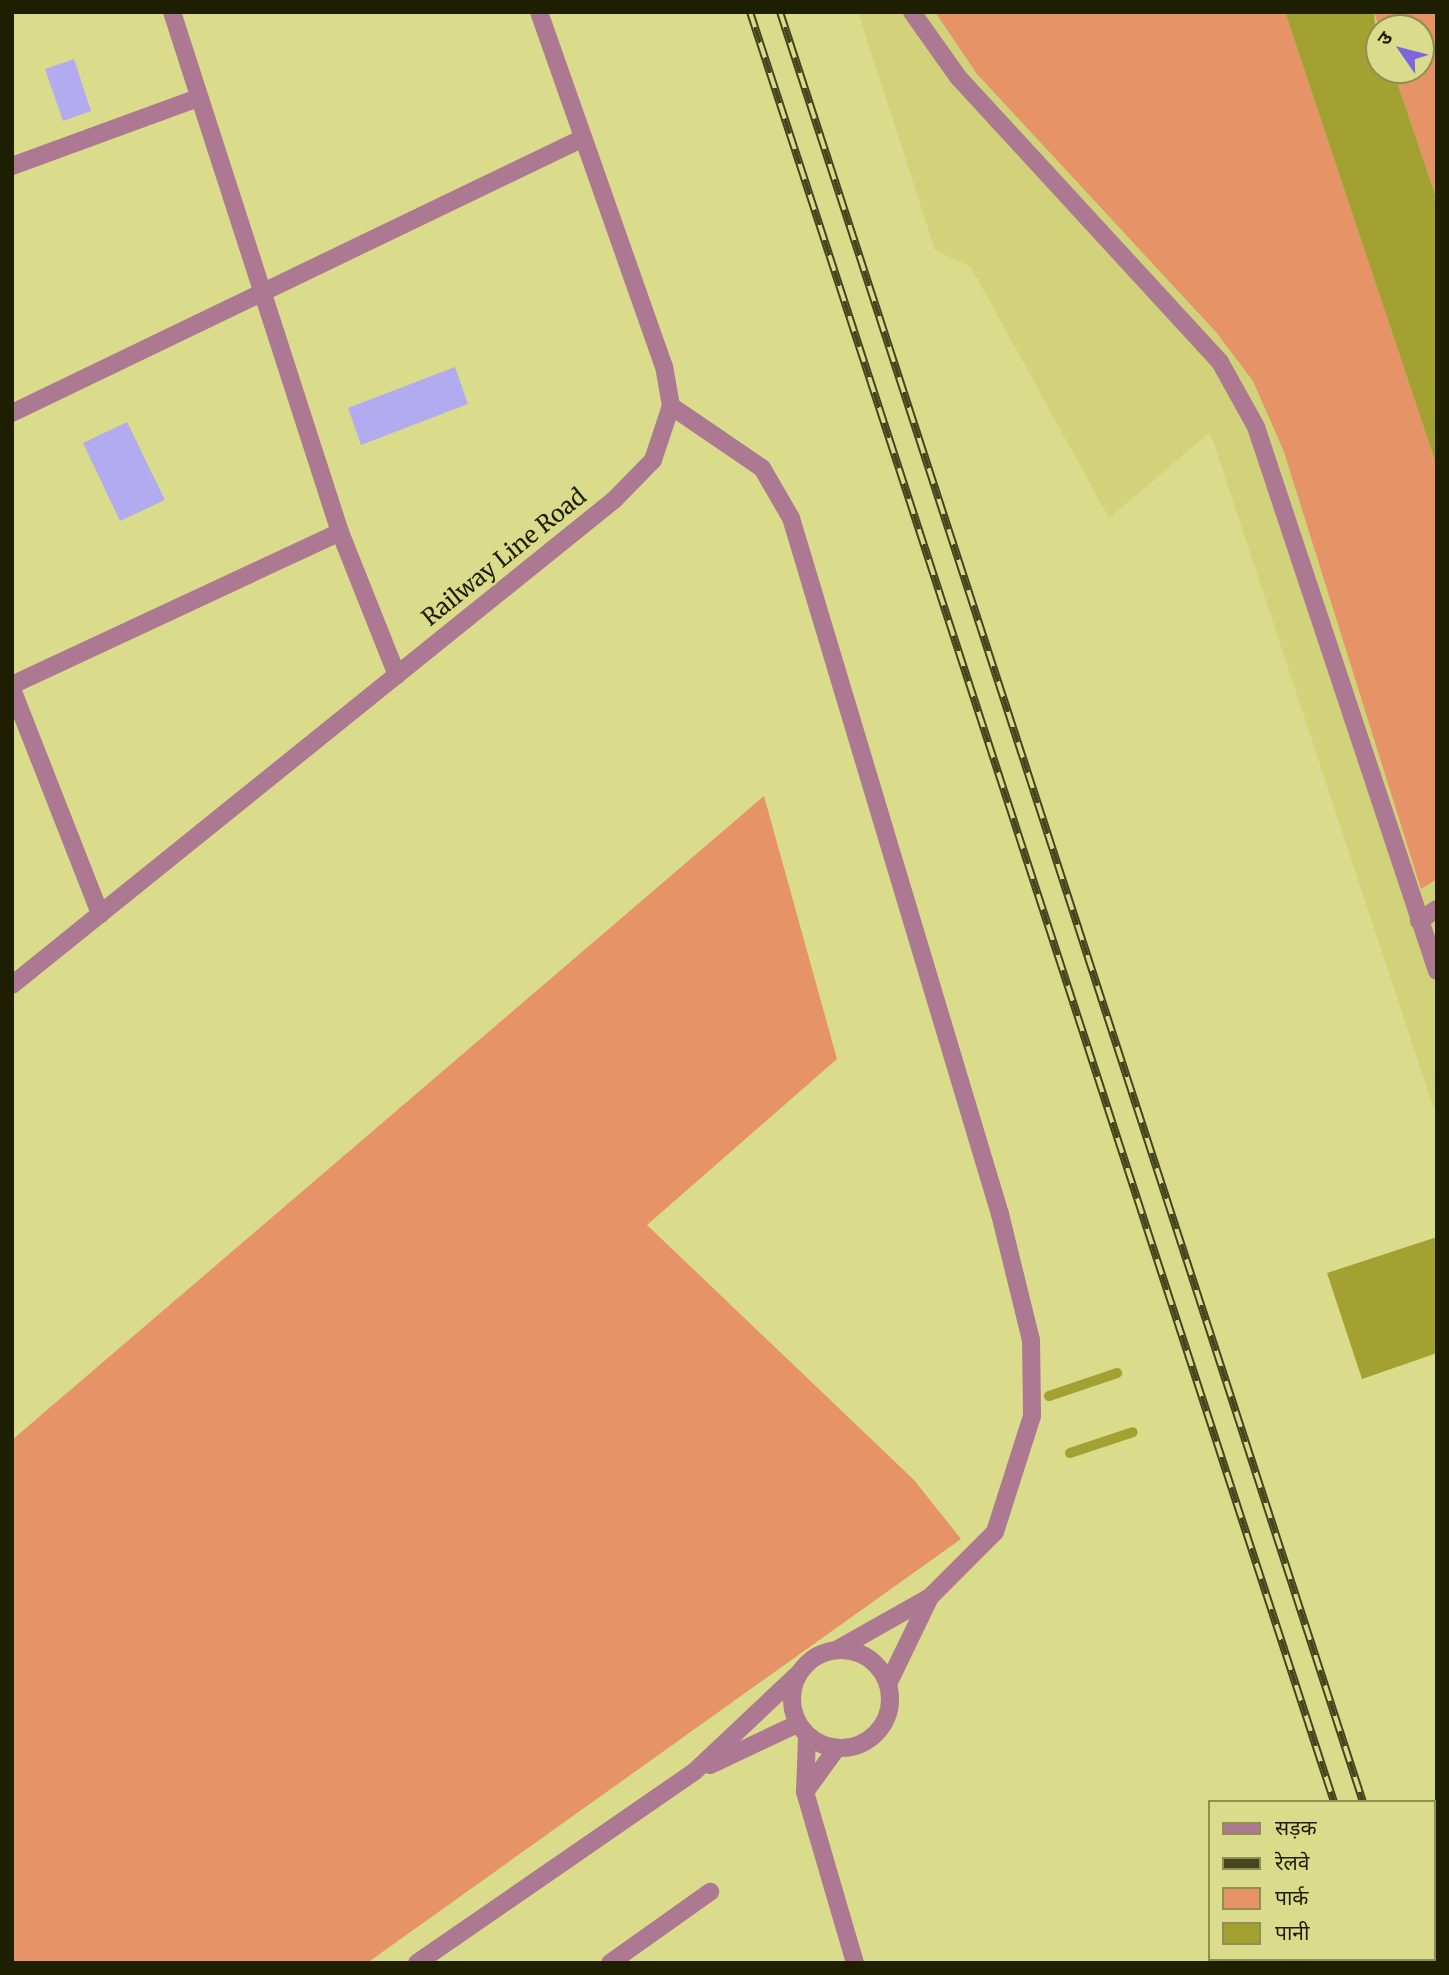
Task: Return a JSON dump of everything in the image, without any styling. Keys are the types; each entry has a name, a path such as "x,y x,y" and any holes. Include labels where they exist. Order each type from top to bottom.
{"street":[{"path":"172,12 340,532 397,675"},
{"name":"Railway Line Road","path":"12,985 637,478 664,440 671,406 664,366 581,139 539,12"},
{"path":"912,12 958,77 1220,362 1255,427 1437,971"},
{"path":"12,166 198,98"},
{"path":"12,413 581,139"},
{"path":"418,1963 694,1772 797,1675 807,1662 838,1649 930,1597 995,1532 1030,1426 1031,1340 1000,1214 791,518 762,468 671,406"},
{"path":"100,914 12,687 340,532"},
{"path":"1419,921 1437,909"},
{"path":"805,1793 837,1748 867,1740 879,1729 887,1716 888,1684 930,1597"},
{"path":"838,1649 869,1658 888,1684"},
{"path":"797,1675 791,1691 802,1730 805,1793 855,1963"},
{"path":"694,1772 802,1730 837,1748"},
{"path":"610,1963 710,1892"}],"shaded area":[{"path":"858,12 1437,12 1437,1118 1210,432 1109,518 971,267 935,250"}],"green space":[{"path":"935,12 1285,12 1437,467 1437,879 1421,889 1284,452 1253,381 1216,332 977,74"},
{"path":"1437,12 1437,200 1398,84 1435,84 1435,14 1375,14"},
{"path":"764,796 837,1059 647,1225 914,1480 961,1539 367,1963 12,1963 12,1440"}],"water":[{"path":"1285,12 1374,12 1365,14 1365,84 1398,84 1437,200 1437,467"},
{"path":"1437,1237 1437,1353 1362,1379 1327,1273"}],"building":[{"path":"74,59 91,111 63,121 45,69"},
{"path":"455,367 468,404 361,445 348,408"},
{"path":"127,422 165,500 120,521 83,443"}],"waterway":[{"path":"1049,1396 1117,1373"},
{"path":"1070,1453 1133,1432"}],"railway":[{"path":"750,12 1333,1800"},
{"path":"780,12 1362,1800"}]}
